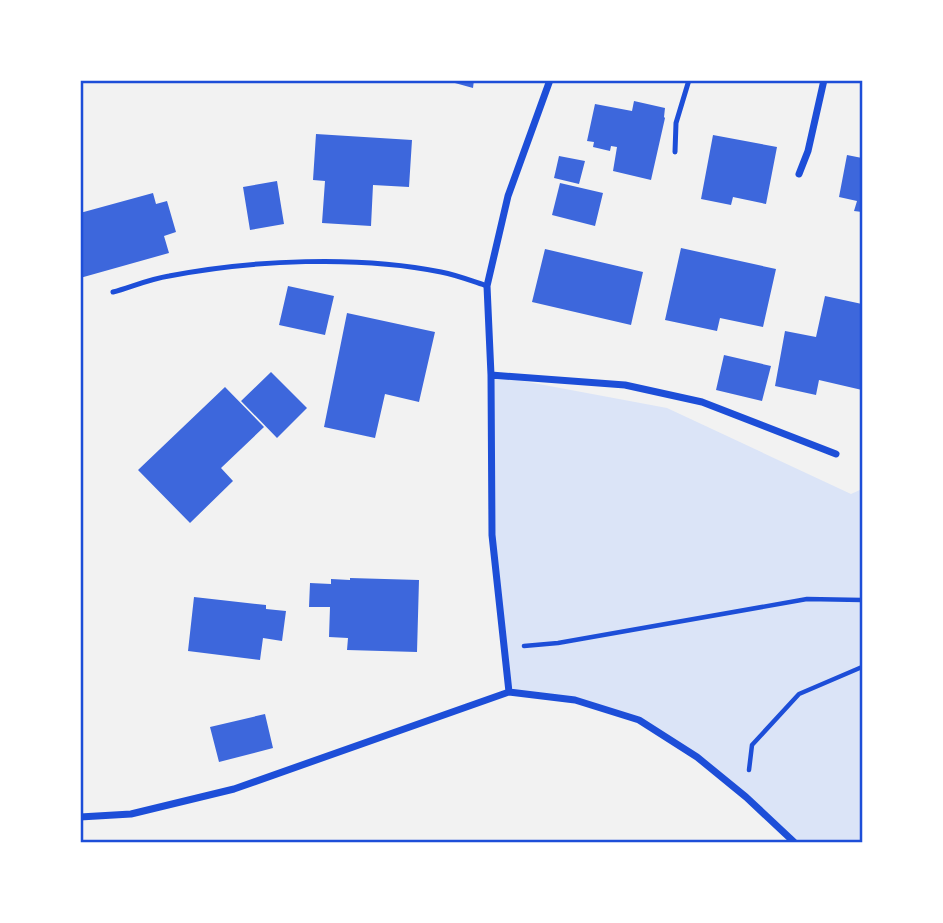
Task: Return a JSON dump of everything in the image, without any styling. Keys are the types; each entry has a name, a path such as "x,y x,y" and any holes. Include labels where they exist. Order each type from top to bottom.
{"street":[{"path":"509,692 492,535 488,286 508,196 550,80"},
{"path":"799,174 808,151 824,80"},
{"path":"491,375 638,387 702,402 836,453"},
{"path":"80,817 131,814 234,789 509,692 575,700 639,720 697,757 746,797 794,842"}],"lane":[{"path":"675,152 676,123 689,80"},
{"path":"113,292 167,276 215,268 329,261 441,272 488,286"}],"path":[{"path":"503,648 558,643 807,599 863,600"},
{"path":"746,797 752,745 799,694 863,667"}],"shaded area":[{"path":"491,375 667,408 851,494 862,489 862,842 793,842 700,759 660,731 608,708 509,692 492,535"}],"building":[{"path":"444,80 474,80 473,88"},
{"path":"634,101 665,108 651,180 613,171 617,147 611,146 610,151 593,147 594,142 587,141 595,104 632,111"},
{"path":"316,134 412,140 409,187 373,185 371,226 322,223 325,181 313,180"},
{"path":"713,135 777,147 766,204 733,197 731,205 701,199"},
{"path":"847,155 862,158 862,212 854,211 857,201 839,197"},
{"path":"559,156 585,161 579,184 554,178"},
{"path":"277,181 284,224 250,230 243,187"},
{"path":"560,183 603,193 595,226 552,215"},
{"path":"153,193 156,204 167,201 176,232 164,236 169,253 80,278 80,213"},
{"path":"681,248 776,269 763,327 720,318 717,331 665,320"},
{"path":"545,249 643,272 631,325 532,302"},
{"path":"288,286 334,296 325,335 279,325"},
{"path":"825,296 862,304 862,390 819,380 816,395 775,386 785,331 816,337"},
{"path":"347,313 435,332 419,402 385,394 375,438 324,427"},
{"path":"724,355 771,366 762,401 716,390"},
{"path":"271,372 307,408 277,438 241,401"},
{"path":"225,387 264,427 221,468 233,481 190,523 138,470"},
{"path":"331,579 419,580 417,652 347,650 348,638 329,637 330,607 309,607 310,583 331,584"},
{"path":"194,597 266,605 266,609 286,611 282,641 263,638 260,660 188,651"},
{"path":"265,714 273,748 219,762 210,727"}]}
